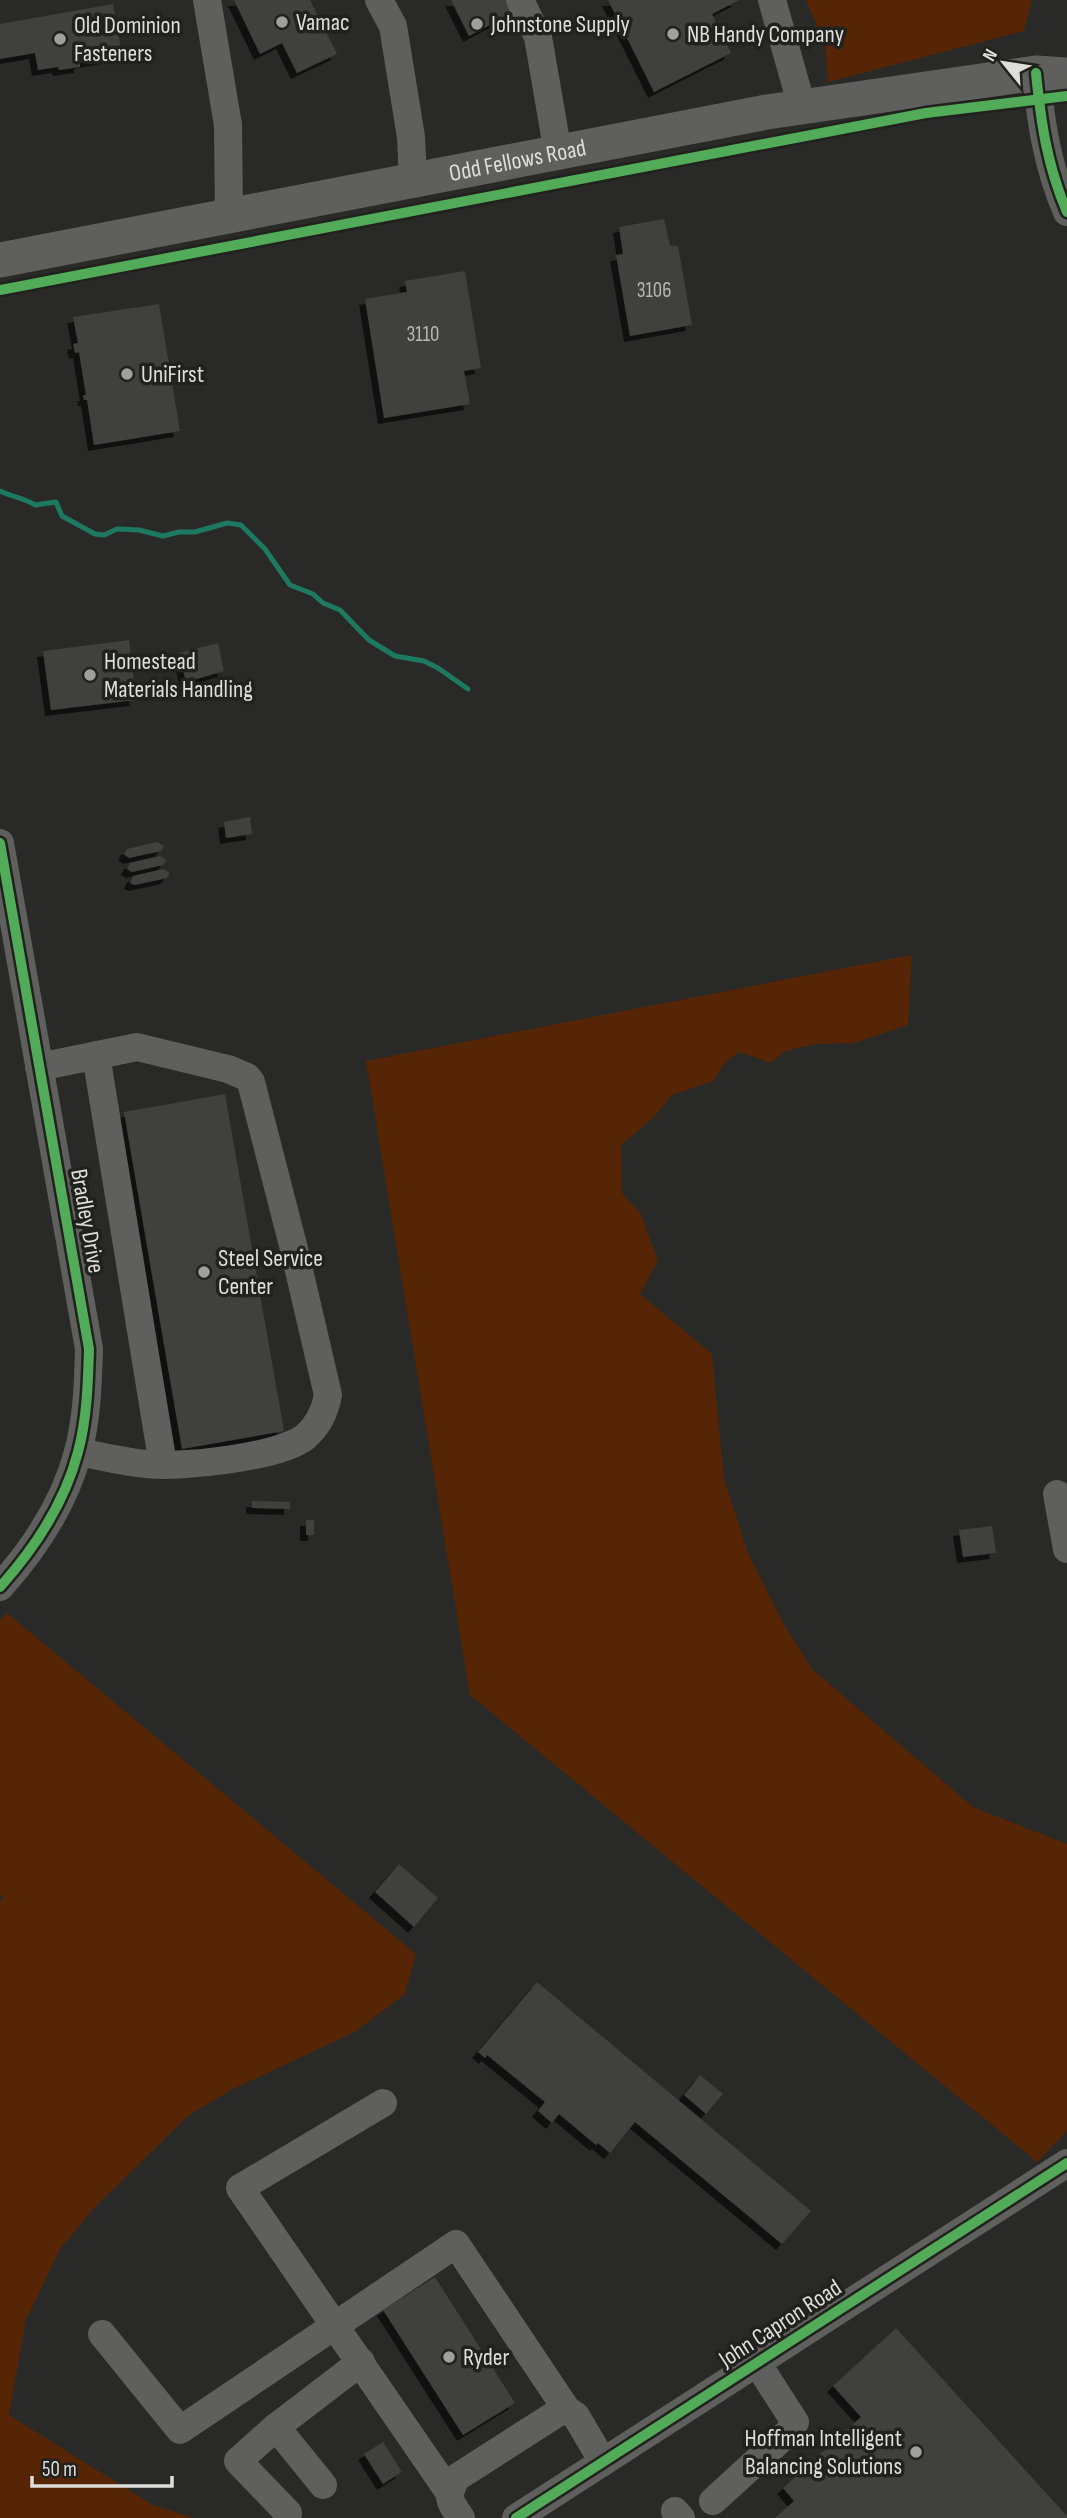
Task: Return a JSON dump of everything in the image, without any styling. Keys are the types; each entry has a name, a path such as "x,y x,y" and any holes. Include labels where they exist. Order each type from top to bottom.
{"main road":[{"name":"Odd Fellows Road","path":"0,260 802,107 1051,74 1067,57"}],"street":[{"path":"207,0 228,125 229,217"},
{"path":"379,0 393,26 411,137 414,181"},
{"path":"520,0 538,37 558,153"},
{"path":"772,0 802,107"},
{"path":"1051,74 1043,139 1067,212"},
{"name":"Bradley Drive","path":"0,843 89,1349 87,1393 78,1452 54,1513 17,1568 0,1587"},
{"path":"39,1067 137,1047 229,1069 247,1077 251,1082 295,1249 328,1395 322,1415 313,1429 290,1446 226,1460 163,1465 78,1452"},
{"path":"96,1055 163,1465"},
{"path":"1057,1494 1067,1549"},
{"path":"383,2103 240,2188 360,2362 453,2504"},
{"name":"John Capron Road","path":"533,2514 603,2462 1067,2163"},
{"path":"102,2334 180,2430 456,2244 603,2462"},
{"path":"288,2513 238,2460 360,2362"},
{"path":"713,2501 792,2429 795,2423 757,2363"},
{"path":"453,2504 456,2478 559,2412 572,2413"},
{"path":"276,2427 323,2485"}],"shaded area":[{"path":"806,0 1032,0 1024,31 828,82 825,45"},
{"path":"912,955 908,1025 854,1043 816,1044 785,1051 771,1063 739,1052 725,1063 713,1081 672,1095 653,1118 621,1145 622,1193 641,1214 658,1261 640,1294 712,1354 724,1479 748,1553 783,1623 812,1669 973,1807 1067,1844 1067,2131 1037,2162 470,1695 366,1061"},
{"path":"7,1613 416,1954 405,1994 355,2032 231,2090 188,2116 94,2208 60,2249 26,2320 9,2415 153,2505 194,2518 0,2518 0,1904 3,1896 0,1894 0,1621"}],"building":[{"name":"Vamac","path":"234,0 310,0 337,54 297,73 282,43 260,54"},
{"name":"Johnstone Supply","path":"451,0 509,0 515,12 469,36"},
{"name":"NB Handy Company","path":"608,0 739,0 712,14 731,53 654,92"},
{"name":"Old Dominion Fasteners","path":"113,4 122,55 59,70 58,67 38,70 35,53 0,59 0,24"},
{"path":"664,219 670,246 678,246 692,325 630,336 616,255 623,254 619,227"},
{"path":"465,271 481,368 464,371 470,404 384,418 365,299 407,292 405,281"},
{"name":"UniFirst","path":"159,304 180,431 94,445 87,400 84,400 83,395 86,395 79,352 75,353 73,344 78,343 73,317"},
{"name":"Homestead Materials Handling","path":"129,640 136,700 51,710 43,651"},
{"path":"218,643 224,671 186,682 179,653"},
{"path":"250,817 252,834 226,838 224,822"},
{"path":"157,842 164,846 161,851 129,858 124,854 127,849"},
{"path":"160,856 167,860 163,865 132,872 127,869 130,863"},
{"path":"163,869 170,873 167,878 135,885 130,883 133,876"},
{"name":"Steel Service Center","path":"225,1094 284,1431 182,1449 124,1112"},
{"path":"252,1501 290,1502 290,1509 252,1508"},
{"path":"306,1520 314,1520 314,1535 306,1535"},
{"path":"992,1526 996,1553 963,1557 959,1530"},
{"path":"399,1864 438,1898 414,1927 375,1892"},
{"path":"537,1982 811,2211 782,2244 635,2122 610,2153 598,2143 596,2145 559,2114 552,2123 538,2111 545,2102 487,2055 485,2058 478,2052"},
{"path":"700,2075 723,2094 706,2114 684,2095"},
{"name":"Ryder","path":"435,2277 515,2403 463,2435 383,2310"},
{"name":"Hoffman Intelligent Balancing Solutions","path":"896,2328 1067,2518 775,2518 794,2501 783,2488 861,2417 833,2386"},
{"path":"383,2442 402,2472 383,2484 364,2454"}],"waterway":[{"path":"0,491 35,505 56,502 62,516 95,534 104,535 117,529 139,530 163,536 195,532 227,523 241,525 265,549 290,585 313,594 323,603 340,610 369,640 395,656 424,661 468,689"}],"cycle path":[{"path":"1036,73 1046,144 1067,212"},
{"path":"0,290 926,113 1067,96"},
{"path":"0,843 89,1349 85,1414 72,1471 47,1524 0,1587"},
{"path":"516,2518 1067,2163"}],"place":[{"name":"Vamac","path":"282,22"},
{"name":"Johnstone Supply","path":"477,24"},
{"name":"NB Handy Company","path":"673,34"},
{"name":"Old Dominion Fasteners","path":"60,39"},
{"name":"UniFirst","path":"127,374"},
{"name":"Homestead Materials Handling","path":"90,675"},
{"name":"Steel Service Center","path":"204,1272"},
{"name":"Ryder","path":"449,2357"},
{"name":"Hoffman Intelligent Balancing Solutions","path":"916,2452"}]}
